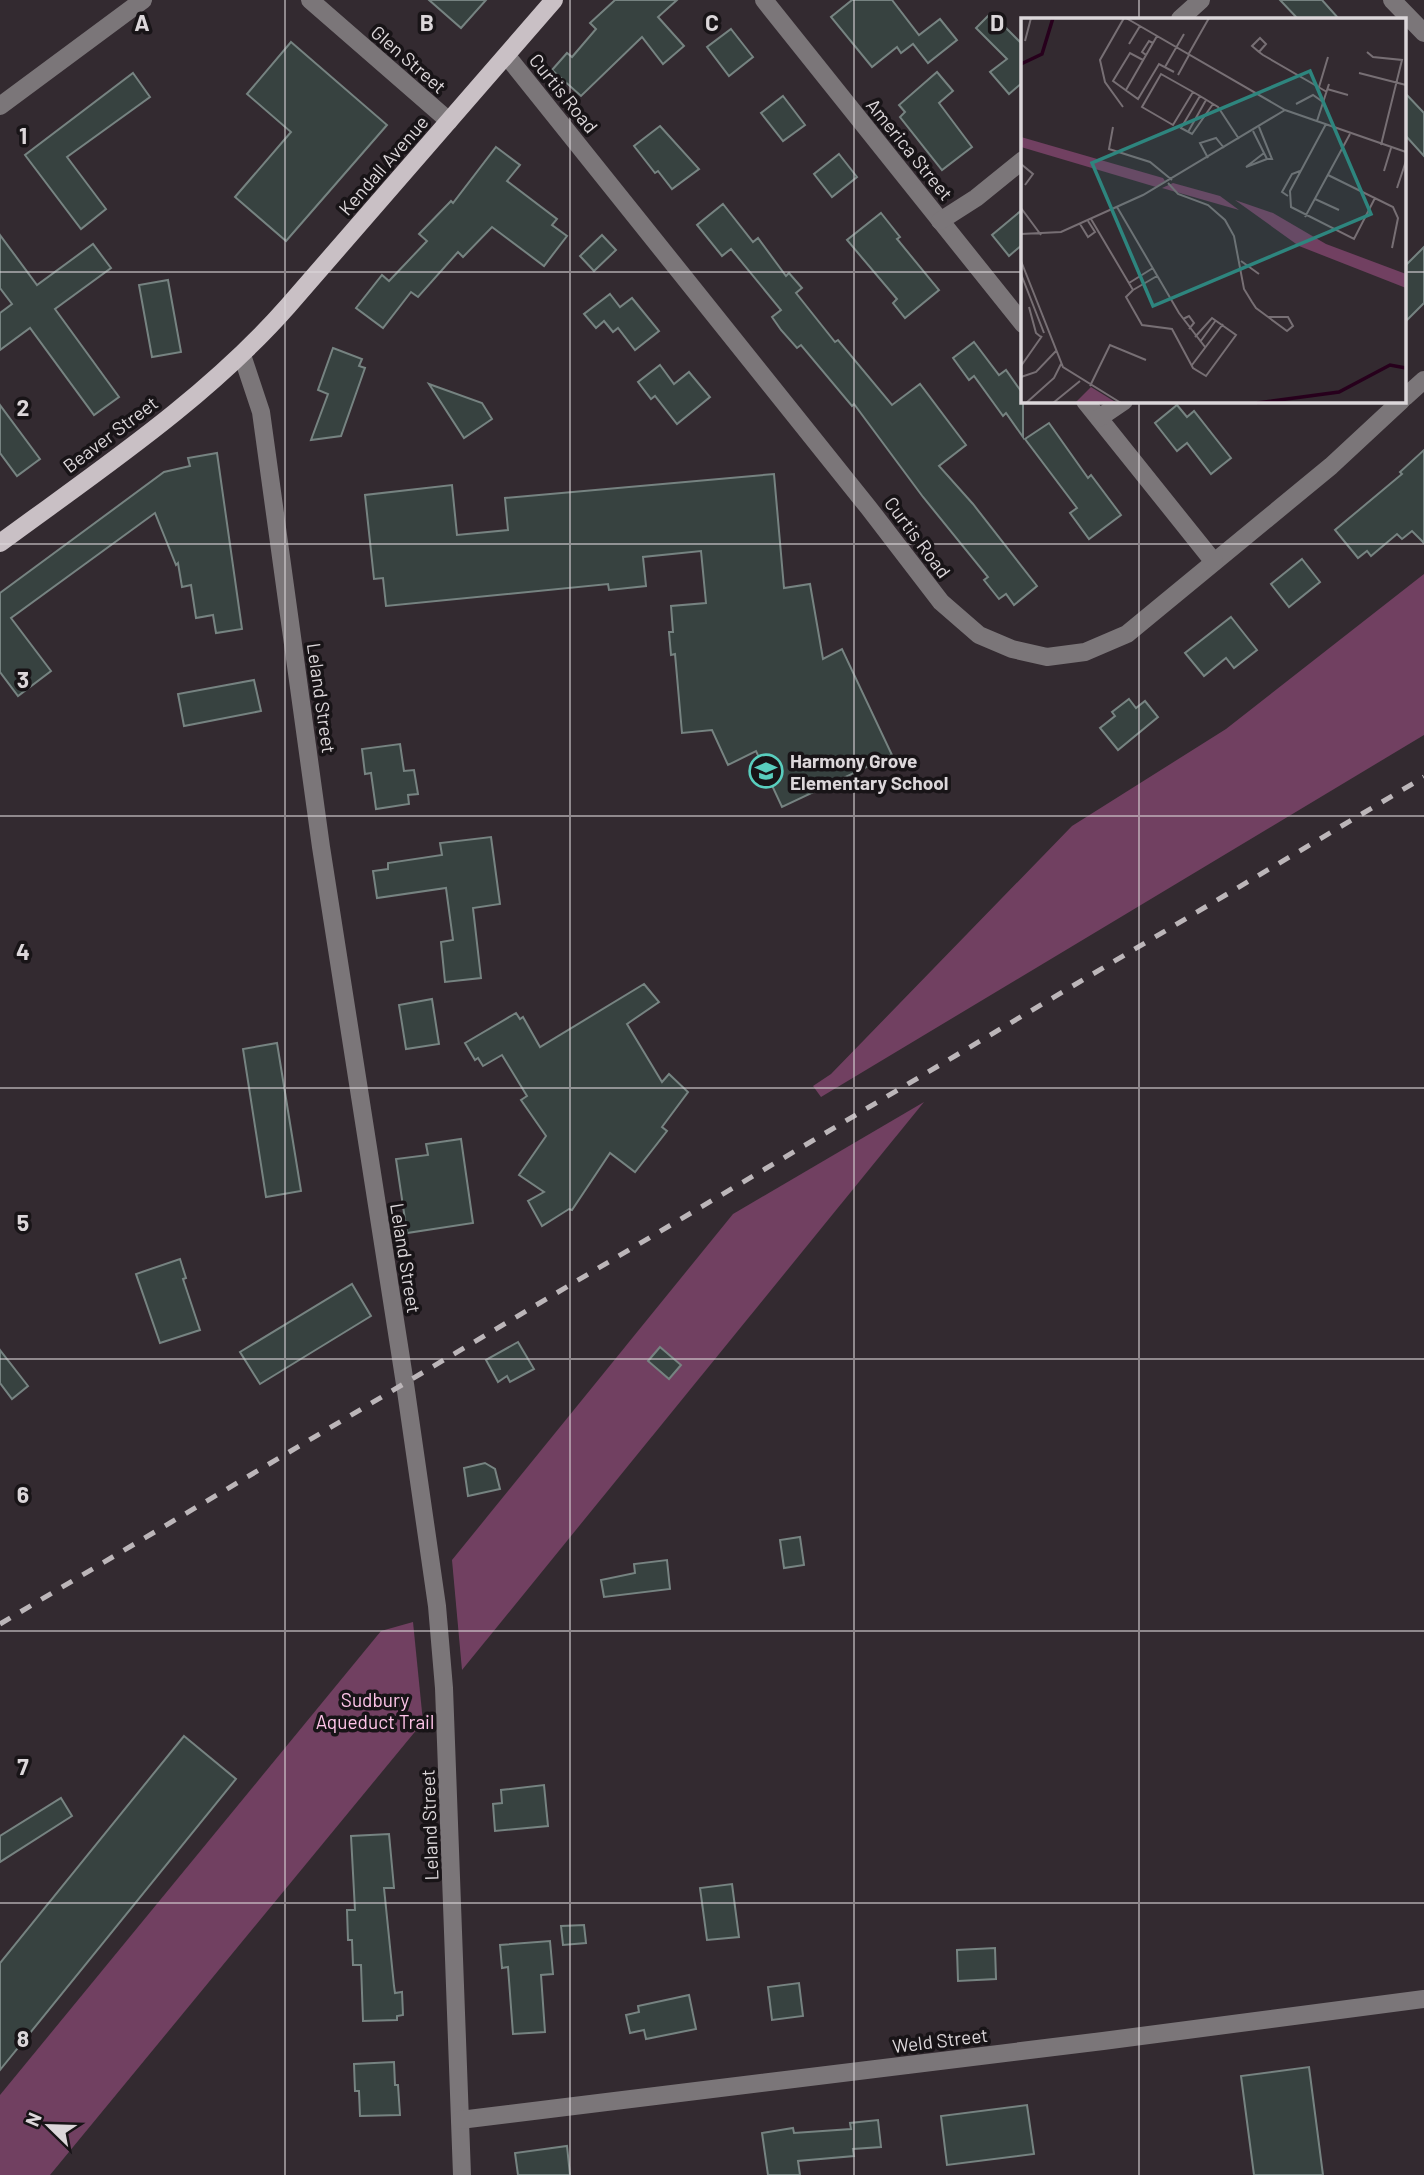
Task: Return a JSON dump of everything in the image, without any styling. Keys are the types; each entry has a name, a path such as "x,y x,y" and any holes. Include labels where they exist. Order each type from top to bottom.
{"main road":[{"name":"Kendall Avenue","path":"242,355 270,327 554,0"},
{"name":"Beaver Street","path":"0,543 150,430 242,355"}],"street":[{"path":"0,106 143,0"},
{"name":"Glen Street","path":"310,0 449,121"},
{"name":"America Street","path":"764,0 1021,322"},
{"path":"1181,18 1201,0"},
{"path":"1392,0 1424,33"},
{"name":"Curtis Road","path":"507,55 941,602 979,635 1012,649 1047,657 1085,652 1127,634 1331,466 1400,402"},
{"path":"940,221 976,198 1021,162"},
{"name":"Leland Street","path":"242,355 256,392 263,424 321,847 437,1606 444,1688 462,2175"},
{"name":"Curtis Road","path":"1406,396 1424,380"},
{"path":"1086,402 1214,562"},
{"path":"1099,418 1123,402"},
{"name":"Weld Street","path":"460,2120 1076,2045 1424,1999"}],"green space":[{"path":"1424,574 1424,735 821,1097 813,1086 831,1074 1072,826 1226,729"},
{"name":"Sudbury Aqueduct Trail","path":"924,1102 462,1670 452,1560 733,1214"},
{"name":"Sudbury Aqueduct Trail","path":"413,1622 423,1722 50,2175 0,2175 0,2095 381,1631"}],"building":[{"path":"429,0 486,0 461,28"},
{"path":"615,0 677,0 658,17 684,46 663,64 642,37 581,96 552,70 567,53 572,57 596,29 590,23"},
{"path":"852,0 892,0 919,35 940,19 957,40 928,63 913,44 901,53 897,47 872,67 831,17"},
{"path":"1280,0 1322,0 1338,18 1297,18"},
{"path":"991,13 1021,43 1021,84 1009,94 990,72 1007,59 976,28"},
{"path":"731,29 753,57 729,76 707,47"},
{"path":"291,42 387,125 286,241 235,197 291,132 247,94"},
{"path":"937,72 953,91 939,103 972,147 942,170 900,117 905,112 899,105"},
{"path":"133,73 150,97 67,157 106,209 81,229 25,155"},
{"path":"1406,94 1424,113 1424,156 1406,136"},
{"path":"783,96 805,125 783,141 761,113"},
{"path":"660,126 699,169 672,189 658,171 655,173 634,146"},
{"path":"496,147 520,165 507,181 557,219 552,225 567,236 544,266 492,227 463,257 458,252 418,297 411,292 383,328 356,308 382,275 389,281 427,241 419,234 451,201 453,203"},
{"path":"839,154 857,177 832,197 814,174"},
{"path":"723,204 753,242 758,238 786,276 789,273 802,288 796,293 835,342 838,340 892,405 920,384 966,445 939,466 973,504 1037,586 1014,605 1006,594 999,599 984,580 988,577 923,497 854,404 852,406 801,345 797,348 781,330 772,317 781,310 731,249 722,256 697,225"},
{"path":"1021,211 1021,246 1009,256 992,235"},
{"path":"881,213 900,237 897,239 939,290 905,318 893,303 897,299 847,240"},
{"path":"0,235 37,285 93,244 111,268 55,309 119,397 94,415 30,328 0,350 0,313 12,304 0,288"},
{"path":"602,235 616,250 594,271 580,256"},
{"path":"1424,247 1424,303 1406,321 1406,265"},
{"path":"168,280 181,352 152,357 139,285"},
{"path":"610,294 620,307 632,298 659,331 635,350 618,328 613,332 604,321 596,328 584,314"},
{"path":"974,342 999,375 1006,370 1021,391 1023,437 1006,413 1003,416 974,376 969,380 953,358"},
{"path":"333,348 362,359 359,366 365,368 341,436 311,440 328,394 318,390"},
{"path":"660,365 674,384 689,372 710,397 677,424 655,396 651,399 638,382"},
{"path":"429,384 482,403 492,419 464,438"},
{"path":"0,405 40,459 17,476 0,453"},
{"path":"1177,405 1187,417 1194,411 1231,458 1211,474 1187,443 1177,451 1155,423"},
{"path":"1049,423 1088,478 1091,475 1121,515 1089,539 1070,513 1077,508 1025,439"},
{"path":"1424,450 1424,543 1412,531 1402,539 1397,534 1371,556 1367,551 1358,558 1335,530 1402,474 1400,472"},
{"path":"217,453 242,629 216,633 213,615 196,618 191,585 182,587 178,563 176,565 155,513 11,618 51,671 18,696 0,672 0,593 164,472 190,466 188,458"},
{"path":"774,474 784,588 810,584 823,659 842,649 892,755 782,807 756,751 728,765 712,730 682,733 675,654 671,655 669,632 673,632 671,606 706,603 701,551 643,557 646,586 609,590 608,584 386,606 383,578 374,579 365,495 452,485 457,535 508,530 505,498"},
{"path":"1302,559 1320,582 1289,607 1271,584"},
{"path":"1231,617 1257,650 1234,668 1226,658 1204,676 1185,653"},
{"path":"254,680 261,711 184,726 178,694"},
{"path":"1129,699 1136,708 1145,701 1158,717 1118,750 1100,728 1115,716 1112,712"},
{"path":"400,744 404,771 414,770 418,794 408,795 409,804 376,809 371,773 365,774 362,749"},
{"path":"491,837 500,904 473,908 481,978 445,982 441,942 453,940 446,888 377,898 373,871 388,869 388,863 442,855 440,843"},
{"path":"644,984 659,1002 627,1024 662,1082 669,1074 688,1092 662,1127 667,1131 635,1172 610,1153 572,1210 569,1209 542,1226 528,1201 544,1192 519,1175 546,1136 521,1100 527,1096 502,1055 483,1066 478,1058 475,1060 465,1043 516,1013 520,1019 523,1017 540,1047"},
{"path":"432,999 439,1044 406,1049 399,1005"},
{"path":"277,1043 301,1191 266,1197 243,1049"},
{"path":"461,1139 473,1223 407,1233 396,1159 428,1155 426,1144"},
{"path":"180,1259 186,1278 183,1279 200,1330 160,1343 136,1274"},
{"path":"352,1284 371,1316 260,1384 240,1352"},
{"path":"518,1342 534,1369 510,1382 507,1376 498,1382 486,1360"},
{"path":"660,1347 681,1365 669,1379 648,1361"},
{"path":"0,1350 28,1386 12,1399 0,1383"},
{"path":"485,1463 495,1469 500,1489 468,1496 464,1468"},
{"path":"800,1537 804,1565 784,1568 780,1540"},
{"path":"667,1560 670,1589 604,1597 601,1580 635,1573 634,1564"},
{"path":"184,1736 236,1779 0,2070 0,1963"},
{"path":"544,1785 548,1826 495,1831 493,1804 502,1803 501,1790"},
{"path":"61,1798 72,1816 0,1862 0,1836"},
{"path":"389,1834 394,1888 384,1888 395,1993 402,1992 403,2015 397,2016 397,2020 363,2021 361,1965 353,1965 352,1940 348,1940 347,1910 355,1910 351,1836"},
{"path":"732,1884 739,1937 707,1940 700,1888"},
{"path":"584,1925 586,1943 563,1945 561,1926"},
{"path":"550,1941 553,1974 541,1975 545,2032 513,2034 508,1967 502,1968 500,1945"},
{"path":"995,1948 996,1979 958,1981 957,1950"},
{"path":"799,1983 803,2016 772,2020 768,1987"},
{"path":"689,1995 696,2029 646,2039 644,2030 630,2033 626,2015 639,2012 638,2006"},
{"path":"394,2062 400,2115 360,2116 359,2091 355,2091 354,2064"},
{"path":"1309,2067 1323,2175 1254,2175 1241,2076"},
{"path":"1027,2105 1034,2154 947,2165 941,2116"},
{"path":"878,2120 881,2147 853,2149 854,2156 798,2161 800,2175 768,2175 762,2133 793,2128 794,2133 851,2129 850,2123"},
{"path":"567,2146 570,2175 518,2175 515,2153"}],"railway":[{"path":"0,1624 1424,777"}],"place":[{"name":"Harmony Grove Elementary School","path":"766,771"}]}
